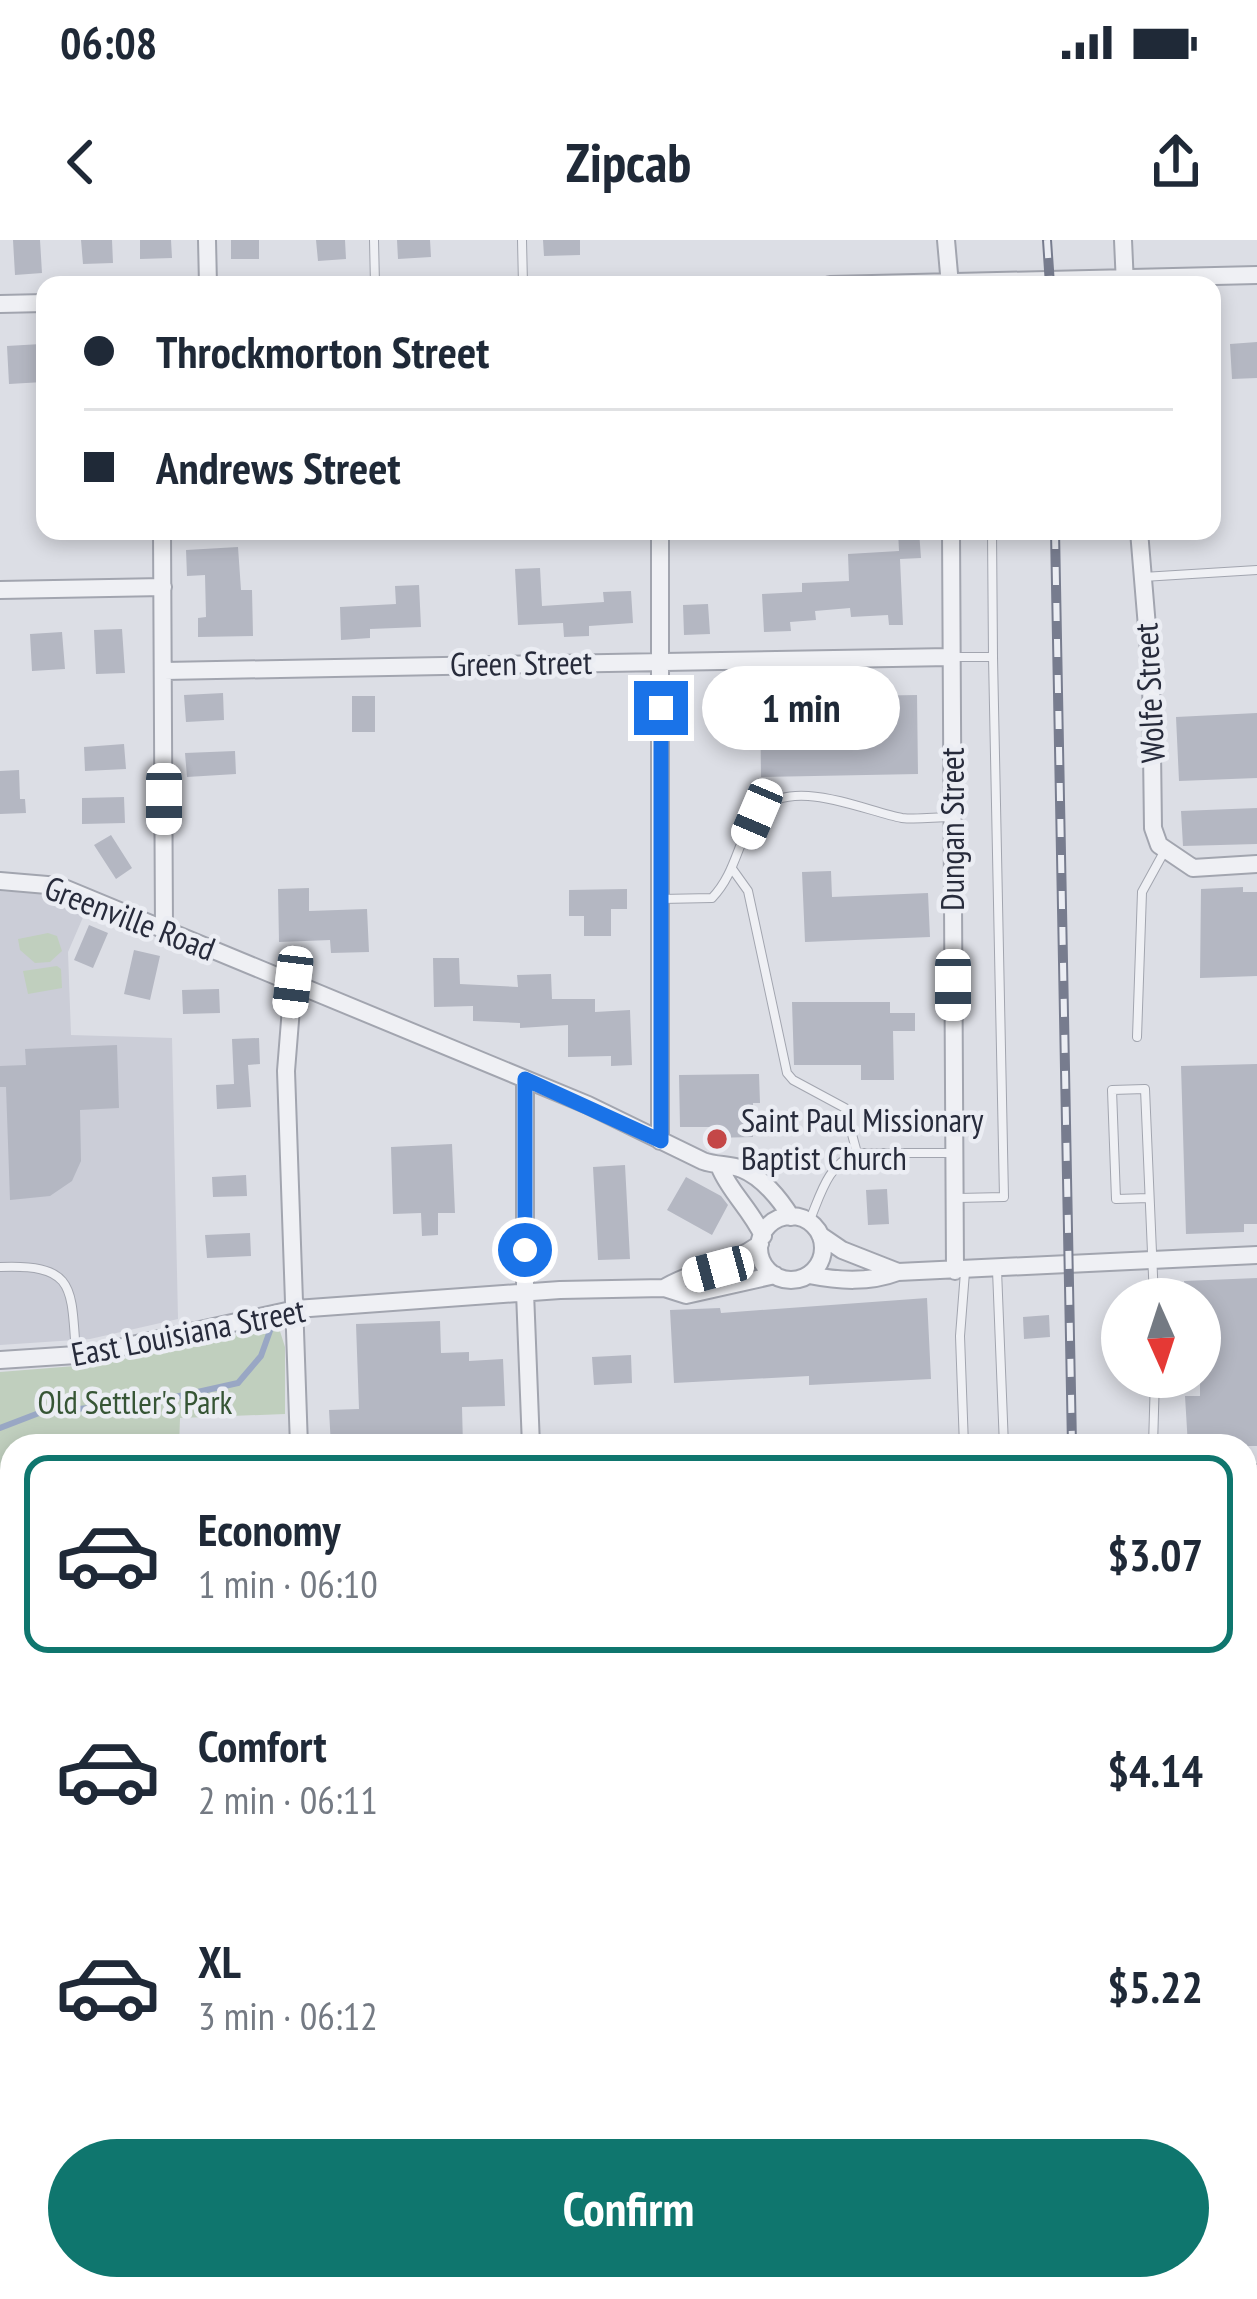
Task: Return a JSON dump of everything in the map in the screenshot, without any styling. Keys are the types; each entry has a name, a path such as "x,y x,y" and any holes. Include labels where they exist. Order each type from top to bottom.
{"street":[{"path":"207,240 208,276"},
{"path":"946,240 949,276"},
{"path":"1123,240 1125,276"},
{"path":"1221,277 1257,275"},
{"path":"0,304 36,303"},
{"path":"162,540 164,928"},
{"path":"660,540 661,1141"},
{"name":"Dungan Street","path":"951,540 954,1153 960,1270"},
{"name":"Wolfe Street","path":"1140,540 1151,675 1153,827 1164,852"},
{"path":"0,590 163,587"},
{"name":"Green Street","path":"164,670 950,657"},
{"path":"1164,852 1193,868 1257,864"},
{"name":"Greenville Road","path":"0,881 59,886 525,1079 720,1168 740,1168 807,1225"},
{"path":"293,982 286,1071 298,1434"},
{"path":"525,1079 531,1434"},
{"path":"720,1168 727,1185 752,1212 763,1262 775,1275 792,1280 809,1275 881,1279 898,1272 1257,1256"},
{"path":"761,1240 774,1222 807,1225 842,1250 898,1272"},
{"path":"807,1225 820,1261 809,1275"},
{"name":"East Louisiana Street","path":"664,1288 718,1269 761,1240"},
{"name":"East Louisiana Street","path":"0,1360 76,1355 296,1309 525,1292 664,1288 686,1295 775,1275"}],"lane":[{"path":"374,240 375,276"},
{"path":"522,240 523,276"},
{"path":"955,1198 1004,1197 992,540"},
{"path":"1142,577 1257,570"},
{"path":"950,657 993,657"},
{"path":"661,899 712,898 733,870 757,814 774,801 835,798 906,819 952,817"},
{"path":"1137,1037 1142,892 1164,852"},
{"path":"733,870 748,892 787,1073 845,1108 856,1153"},
{"path":"1149,1198 1116,1199 1112,1090 1145,1089 1153,1278"},
{"path":"807,1225 841,1160 856,1153 954,1153"},
{"path":"0,1267 46,1268 62,1280 73,1312 76,1355"},
{"path":"997,1268 1004,1434"},
{"path":"960,1270 964,1434"},
{"path":"1153,1434 1154,1398"}],"shaded area":[{"path":"0,891 48,894 87,908 68,952 71,1035 172,1038 178,1319 90,1339 0,1345"}],"green space":[{"path":"48,933 57,936 62,951 50,962 35,963 20,950 18,939"},
{"path":"57,966 62,988 28,994 23,971"},
{"name":"Old Settler's Park","path":"278,1325 285,1347 285,1414 180,1418 179,1434 0,1434 0,1372 100,1364"}],"building":[{"path":"13,240 40,240 42,273 15,275"},
{"path":"81,240 112,240 113,263 83,264"},
{"path":"140,240 171,240 172,258 140,259"},
{"path":"231,240 259,240 259,259 231,259"},
{"path":"316,240 345,240 346,259 318,261"},
{"path":"397,240 430,240 431,257 398,259"},
{"path":"543,240 580,240 580,255 544,256"},
{"path":"1257,342 1257,378 1232,379 1230,344"},
{"path":"36,344 36,382 9,384 7,346"},
{"path":"898,540 920,540 921,558 900,559 903,625 889,625 888,615 851,617 850,608 815,611 816,620 790,622 791,631 764,632 762,594 802,592 802,583 849,581 848,554 899,551"},
{"path":"238,547 241,590 252,590 253,636 198,637 198,618 206,617 205,575 187,576 186,550"},
{"path":"540,568 542,606 604,602 603,592 631,591 633,623 589,626 589,636 564,637 563,623 518,625 515,569"},
{"path":"419,585 421,627 370,629 370,638 341,640 340,607 396,604 395,586"},
{"path":"708,604 710,634 684,635 683,605"},
{"path":"122,629 125,673 96,674 94,630"},
{"path":"62,632 65,669 32,671 30,634"},
{"path":"859,681 859,696 917,695 918,774 761,777 760,695 800,695 800,682"},
{"path":"223,693 224,720 186,722 184,695"},
{"path":"352,696 375,696 375,732 352,732"},
{"path":"1257,713 1257,778 1179,781 1176,717"},
{"path":"124,744 126,769 85,771 84,747"},
{"path":"235,751 236,774 187,777 185,753"},
{"path":"19,770 20,799 25,799 26,813 0,814 0,771"},
{"path":"124,797 125,823 82,824 82,798"},
{"path":"1257,808 1257,844 1183,846 1181,811"},
{"path":"111,835 132,868 116,879 94,845"},
{"path":"831,871 832,897 928,893 930,937 805,942 802,872"},
{"path":"1243,887 1243,892 1257,892 1257,976 1200,978 1201,889"},
{"path":"309,888 309,911 367,909 369,952 331,953 330,940 279,942 278,889"},
{"path":"627,889 627,909 611,909 611,936 584,936 584,916 569,916 569,890"},
{"path":"89,925 108,933 93,968 74,960"},
{"path":"134,950 160,956 150,1000 124,994"},
{"path":"433,958 459,958 460,984 518,987 517,975 551,974 552,999 595,999 595,1012 630,1010 632,1065 611,1066 611,1056 568,1057 568,1025 520,1028 520,1023 473,1021 473,1006 434,1007"},
{"path":"219,989 220,1013 183,1014 182,990"},
{"path":"792,1002 890,1002 890,1013 915,1013 915,1031 893,1031 894,1080 861,1080 861,1065 794,1065"},
{"path":"259,1038 260,1064 248,1065 251,1107 217,1109 216,1085 234,1084 232,1039"},
{"path":"117,1045 119,1108 80,1110 81,1161 72,1181 50,1196 10,1200 6,1087 0,1087 0,1066 26,1065 25,1049"},
{"path":"1257,1064 1257,1224 1244,1224 1244,1232 1186,1234 1181,1066"},
{"path":"759,1074 760,1103 753,1103 753,1137 712,1138 712,1127 680,1127 679,1075"},
{"path":"452,1144 455,1213 438,1213 438,1235 422,1236 421,1213 393,1214 391,1147"},
{"path":"625,1165 630,1259 598,1260 593,1167"},
{"path":"246,1175 247,1196 213,1197 212,1177"},
{"path":"686,1177 721,1196 728,1205 712,1235 667,1210"},
{"path":"887,1189 889,1224 868,1225 866,1190"},
{"path":"250,1233 251,1256 207,1258 205,1235"},
{"path":"1257,1278 1257,1434 1187,1434 1185,1398 1221,1398 1221,1279"},
{"path":"927,1298 931,1379 809,1385 809,1376 674,1383 670,1310 720,1308 721,1313"},
{"path":"1049,1315 1050,1337 1024,1339 1023,1317"},
{"path":"440,1321 441,1353 469,1352 469,1361 503,1359 505,1406 462,1407 463,1434 330,1434 329,1410 359,1409 356,1324"},
{"path":"631,1355 632,1383 594,1385 592,1357"}],"waterway":[{"path":"0,1428 39,1413 157,1401 238,1383 261,1356 271,1328"}],"railway":[{"path":"1047,240 1049,276"},
{"path":"1055,540 1072,1434"}],"place":[{"name":"Saint Paul Missionary Baptist Church","path":"717,1139"}],"route":[{"path":"525,1250 525,1079 661,1141 661,708"}]}
